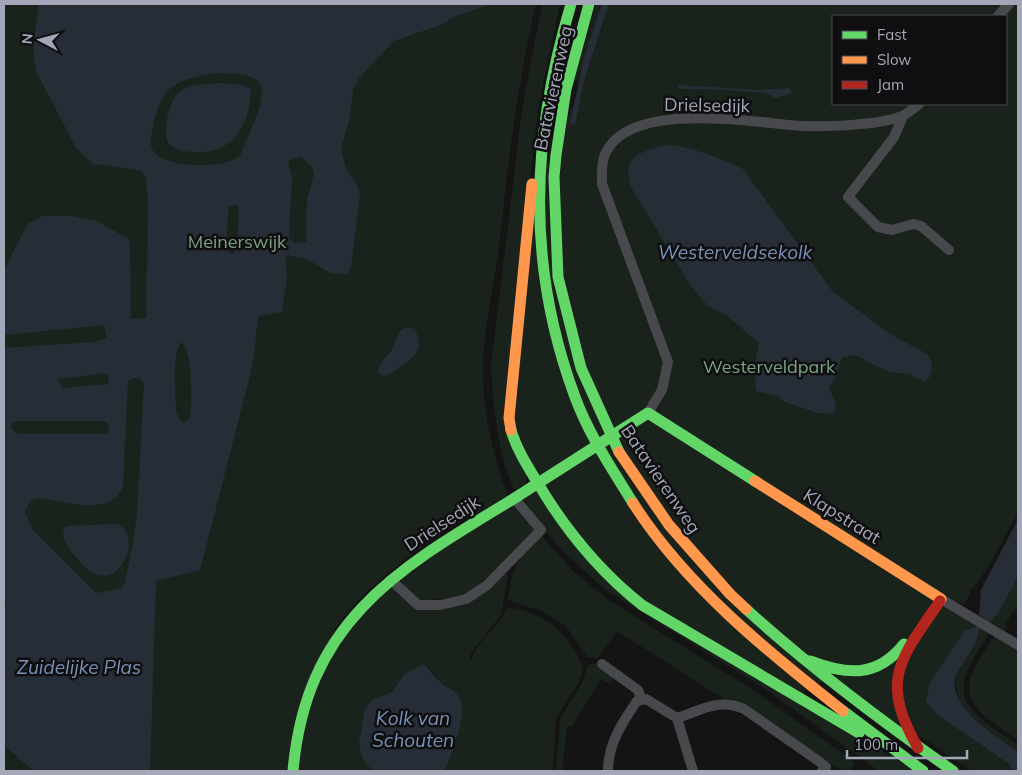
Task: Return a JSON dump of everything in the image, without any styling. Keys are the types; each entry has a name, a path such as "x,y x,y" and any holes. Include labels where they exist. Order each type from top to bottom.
{"main road":[{"name":"Batavierenweg","path":"570,4 552,78 544,137 539,224 542,269 553,332 568,381 602,455 644,519 683,567 725,613 782,663 923,771"},
{"name":"Batavierenweg","path":"590,4 561,121 554,176 557,268 563,304 578,362 605,429 658,512 712,575 768,631 918,748 952,771"},
{"path":"544,137 534,170 509,418 514,442 550,506 588,557 612,581 642,605 878,743 888,745"},
{"name":"Drielsedijk","path":"293,771 296,737 309,690 324,657 361,607 419,557 648,413"},
{"name":"Klapstraat","path":"648,413 938,596"},
{"path":"798,656 844,672 862,672 874,669 899,652 938,596"},
{"path":"918,748 900,719 895,700 896,680 898,670 907,651 938,596"}],"street":[{"path":"999,15 1009,4"},
{"name":"Drielsedijk","path":"648,413 662,390 668,362 602,184 602,165 610,146 626,132 658,121 693,119 835,126 903,116 918,105"},
{"path":"903,116 894,137 848,197 878,227 892,230 913,224 921,226 948,250"},
{"path":"887,240 892,230"},
{"path":"391,580 411,601 425,606 454,603 476,594 541,530 514,498"},
{"name":"Klapstraat","path":"938,596 1018,646"},
{"path":"602,664 638,690 641,698"},
{"path":"641,698 646,699 677,718 693,771"},
{"path":"608,771 608,758 620,727 641,698"},
{"path":"677,718 718,704 730,703 744,709 820,762 826,767 822,771"}],"green space":[{"name":"Meinerswijk","path":"4,4 536,4 514,121 498,256 487,322 483,372 487,420 498,467 508,498 462,521 409,556 384,576 343,618 331,637 325,653 289,771 4,771"},
{"path":"542,4 560,4 538,109 508,389 528,475 525,484 514,490 500,445 493,397 491,366 522,109"},
{"path":"596,4 602,4 578,82 574,81"},
{"name":"Westerveldpark","path":"609,4 1018,4 1018,513 990,564 972,590 970,588 970,594 964,604 936,599 902,655 904,731 835,678 806,688 802,695 649,604 589,551 534,466 513,425 537,184 584,82"},
{"path":"538,492 595,568 914,771 879,771 764,688 604,589 562,550 522,504 521,499 526,494"},
{"path":"512,504 535,528 533,533 478,586 460,596 421,601 404,588 400,576"},
{"path":"541,535 574,572 610,601 753,690 853,761 855,765 848,771 832,766 773,724 727,701 617,631 598,658 587,657 566,626 542,611 510,601 508,599 510,587 517,563"},
{"path":"505,572 508,577 501,615 471,653 470,660 472,661 473,655 481,642 499,622 506,608 523,610 545,620 562,633 568,641 583,670 579,682 556,719 553,771 444,771 461,722 462,706 449,687 439,682 428,666 404,674 392,692 383,695 364,710 360,742 364,756 372,771 296,771 297,750 321,671 369,605 392,588 416,609 444,608"},
{"path":"1018,577 1018,610 1015,609 1005,624 1008,627 1005,631 990,622 998,614"},
{"path":"940,606 948,608 990,633 967,672 964,686 965,698 971,709 982,720 1018,745 1018,752 977,723 961,703 957,692 956,679 965,630 930,682 936,714 1009,764 1012,771 972,771 918,735 900,706 899,677"},
{"path":"995,636 1018,650 1018,740 985,716 975,706 970,696 969,684 973,671"},
{"path":"590,664 596,664 614,678 610,684 601,679 572,727 567,726 562,771 556,771 560,719 584,679 587,667"}],"water":[{"name":"Zuidelijke Plas","path":"39,4 491,4 453,17 443,24 394,41 359,78 353,90 350,117 341,148 346,169 357,185 360,195 351,267 347,275 330,273 307,259 285,255 287,277 282,312 258,316 249,380 200,570 156,581 150,771 33,771 4,745 4,609 7,606 4,599 4,348 95,342 107,338 104,325 4,335 4,270 28,223 43,216 71,216 97,221 127,238 130,242 131,319 146,318 148,205 146,177 141,171 134,169 93,164 76,148 36,71 33,45","holes":["218,73 243,75 257,80 261,86 262,94 256,116 241,154 234,159 212,165 184,164 162,158 151,147 151,135 160,102 173,86 192,78","301,157 312,167 314,174 307,200 306,242 295,243 290,240 292,178 288,162 293,158","235,204 239,207 237,243 234,253 231,253 229,248 227,231 229,207","182,342 186,349 190,367 191,390 190,418 183,423 178,417 176,410 176,354","107,373 109,384 62,388 58,379","133,378 139,378 144,383 137,513 133,545 124,585 119,589 96,593 33,530 25,512 29,502 36,498 72,504 97,505 108,502 117,496 123,486 128,381","20,421 106,421 109,426 109,432 106,434 17,434 11,428 12,422"]},
{"path":"602,4 609,4 584,81 575,125 570,123 584,58"},
{"path":"221,83 243,85 251,89 247,114 237,134 230,142 220,148 209,151 186,151 176,149 170,145 166,134 167,118 172,102 179,92 188,87"},
{"path":"677,85 759,90 789,88 793,93 775,98 766,93 678,89"},
{"name":"Westerveldsekolk","path":"667,145 706,154 743,169 833,292 892,335 927,354 931,360 932,369 929,378 924,382 910,374 891,372 856,355 842,357 837,375 829,388 836,404 834,414 818,413 785,402 778,396 756,391 754,369 759,343 727,316 707,305 690,285 631,187 628,172 630,162 637,155"},
{"path":"407,327 415,329 418,336 417,351 411,359 388,375 383,376 378,372 381,364 393,347 399,332"},
{"path":"1018,519 1018,577 998,614 990,622 979,615 981,590"},
{"path":"116,524 125,530 128,540 127,552 122,564 114,573 103,576 90,571 68,547 63,532 64,529 67,526"},
{"path":"979,626 975,644 958,671 955,683 957,695 964,707 985,729 1018,752 1018,771 1012,771 1009,764 936,714 926,701 930,682 965,630"},
{"name":"Kolk van Schouten","path":"423,664 440,682 457,694 461,701 462,710 459,730 446,768 444,771 372,771 362,757 359,744 364,710 373,699 392,692 404,674"}],"traffic: fast":[{"path":"571,4 548,103 542,152 540,201 542,250 548,299 559,348 575,397 594,438 633,503"},
{"path":"589,4 566,89 556,155 554,177 558,277 581,368 619,452"},
{"path":"293,771 301,720 316,676 337,639 363,607 394,578 429,552 648,413 755,481"},
{"path":"511,430 527,465 561,519 585,550 626,592 642,605 859,733"},
{"path":"746,609 847,693 953,771"},
{"path":"810,661 836,669 861,670 883,663 904,644"},
{"path":"843,711 923,771"}],"traffic: slow":[{"path":"511,430 509,418 532,184"},
{"path":"619,452 669,525 730,594 746,609"},
{"path":"755,481 941,599 940,601"},
{"path":"633,503 677,562 729,616 843,711"}],"traffic: jam":[{"path":"918,748 906,724 899,704 897,687 899,671 914,639 940,601"}]}
